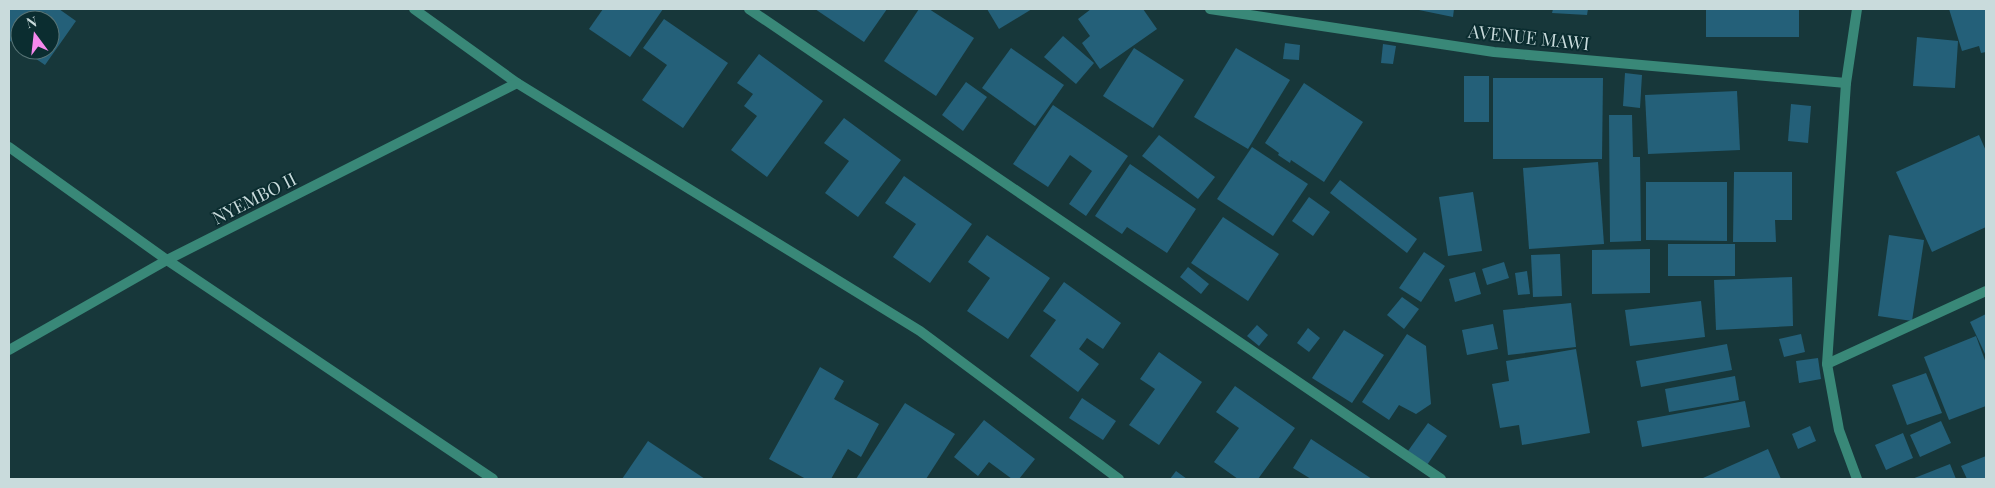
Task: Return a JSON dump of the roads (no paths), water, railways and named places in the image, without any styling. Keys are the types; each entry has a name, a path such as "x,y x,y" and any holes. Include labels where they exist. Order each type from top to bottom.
{"street":[{"path":"414,9 517,82 920,331 1119,479"},
{"path":"748,9 1441,479"},
{"name":"AVENUE MAWI","path":"1210,9 1494,52 1846,83"},
{"path":"1856,9 1846,83 1827,364 1839,430 1857,479"},
{"name":"NYEMBO II","path":"9,350 167,260 517,82"},
{"path":"9,147 167,260 493,479"},
{"path":"1827,364 1986,291"}]}
